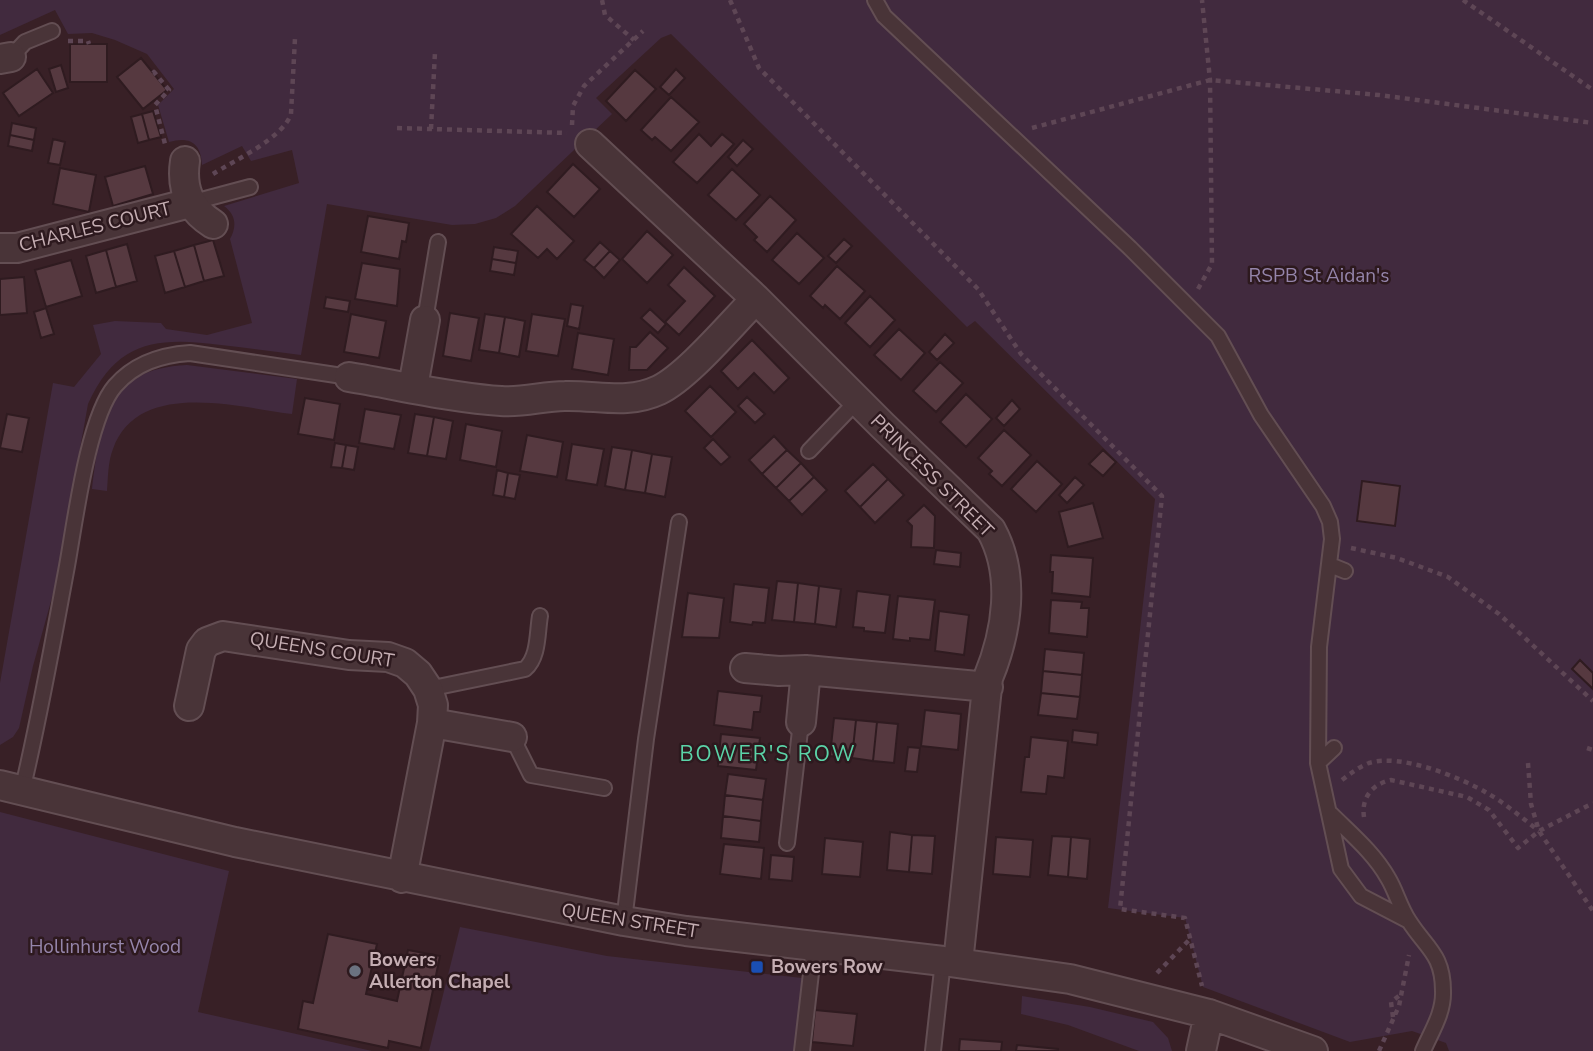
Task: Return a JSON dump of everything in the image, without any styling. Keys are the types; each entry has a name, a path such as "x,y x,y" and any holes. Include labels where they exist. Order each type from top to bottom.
{"street":[{"name":"PRINCESS STREET","path":"590,144 755,299 990,530 999,546 1007,581 1004,616 1000,650 988,678 951,962"},
{"name":"CHARLES COURT","path":"0,248 17,248 186,184 198,213 213,224"},
{"path":"349,377 499,401 530,401 563,396 620,400 640,397 659,390 677,378 755,299"},
{"path":"413,387 425,320"},
{"name":"QUEENS COURT","path":"189,706 201,650 207,642 223,635 349,655 388,657 405,663 418,674 428,689"},
{"path":"745,668 806,670 988,687"},
{"path":"801,722 806,670"},
{"path":"402,878 432,723 433,705 428,689"},
{"path":"432,723 512,737"},
{"name":"QUEEN STREET","path":"11,788 235,842 624,921 1070,979 1209,1014 1313,1051"},
{"path":"1200,1051 1209,1014"}],"lane":[{"path":"875,0 884,16 1218,336 1261,415 1323,506 1330,522 1332,545 1319,647 1318,763 1341,869 1362,896 1409,921"},
{"path":"6,58 24,43 52,31"},
{"path":"186,184 250,187"},
{"path":"425,320 438,242"},
{"path":"11,788 38,726 95,426 102,406 114,387 129,372 148,361 169,355 190,354 349,377"},
{"path":"809,451 857,401"},
{"path":"624,921 646,739 679,522"},
{"path":"1330,565 1345,571"},
{"path":"428,689 525,669 535,654 540,616"},
{"path":"786,843 801,722"},
{"path":"512,737 531,775 604,788"},
{"path":"1318,763 1334,748"},
{"path":"1330,814 1367,848 1387,876 1409,921 1434,952 1444,993 1440,1013 1423,1051"},
{"path":"802,1051 814,947"},
{"path":"933,1051 951,962"}],"path":[{"path":"602,0 605,15 634,40"},
{"path":"730,0 759,68 978,289 1021,354 1162,496 1121,909 1185,918 1209,1014"},
{"path":"1188,307 1212,264 1210,80 1202,0"},
{"path":"1463,0 1593,90"},
{"path":"397,128 572,133 573,106 584,86 643,31"},
{"path":"153,73 155,72 169,90 155,105 168,154 186,184 285,127 292,114 295,38"},
{"path":"431,129 435,52"},
{"path":"1009,134 1210,80 1379,95 1593,123"},
{"path":"1332,545 1397,558 1448,577 1499,614 1593,701"},
{"path":"1587,748 1593,750"},
{"path":"1325,793 1359,768 1371,763 1395,761 1444,773 1487,792 1539,831"},
{"path":"1528,763 1531,804 1539,831 1593,911"},
{"path":"1365,821 1364,802 1368,794 1382,782 1391,780 1467,797 1477,802 1489,810 1518,848 1539,831 1593,803"},
{"path":"1380,1051 1399,1006 1410,951 1421,935"},
{"path":"1138,994 1191,939"}],"green space":[{"name":"RSPB St Aidan's","path":"0,0 1593,0 1593,1051 1449,1051 1446,1043 1412,1031 1350,1042 1203,987 1185,918 1108,908 1155,499 975,321 967,327 671,34 661,38 596,98 612,114 515,206 496,218 475,224 452,225 327,204 301,355 198,343 159,343 126,355 112,367 99,383 88,404 56,583 19,728 13,737 0,745 0,683 53,383 74,387 101,354 93,325 115,321 161,323 166,329 207,335 252,323 230,239 234,221 224,206 299,183 292,150 251,161 242,146 202,165 197,146 193,143 183,140 169,142 158,105 174,89 147,54 92,33 68,34 55,10 0,35"},
{"path":"187,365 297,379 292,414 191,403 166,405 144,413 126,427 113,449 107,491 92,489 104,421 123,388 138,377 159,369"},
{"name":"Hollinhurst Wood","path":"0,812 229,871 198,1012 372,1051 0,1051"},
{"path":"460,927 607,956 802,978 796,1051 429,1051"},
{"path":"1022,996 1090,1007 1153,1022 1168,1038 1172,1051 1139,1051 1068,1025 1021,1014"}],"building":[{"path":"70,44 107,44 107,82 70,82"},
{"path":"141,58 167,90 143,109 117,77"},
{"path":"61,65 68,88 56,92 49,69"},
{"path":"37,69 53,93 19,116 3,93"},
{"path":"676,69 685,78 669,95 660,87"},
{"path":"635,70 656,89 626,121 606,101"},
{"path":"671,97 699,122 671,151 655,137 652,140 641,130"},
{"path":"153,111 161,137 149,140 142,114"},
{"path":"142,114 149,140 138,143 131,117"},
{"path":"12,123 36,128 34,140 10,135"},
{"path":"699,134 711,146 722,134 734,144 697,183 673,162"},
{"path":"10,135 34,140 32,151 8,146"},
{"path":"53,139 65,142 60,165 48,163"},
{"path":"743,140 753,149 737,166 728,157"},
{"path":"573,164 600,189 574,217 547,192"},
{"path":"145,166 153,194 113,206 105,177"},
{"path":"60,168 96,175 89,212 53,204"},
{"path":"732,169 760,195 736,220 708,195"},
{"path":"770,196 796,220 767,252 754,240 757,237 744,224"},
{"path":"537,206 574,241 557,259 547,249 538,258 511,234"},
{"path":"368,216 409,223 406,242 402,241 399,259 361,252"},
{"path":"647,231 673,255 647,283 622,259"},
{"path":"797,233 824,258 799,284 772,260"},
{"path":"844,239 852,246 836,263 828,256"},
{"path":"213,240 224,276 204,281 194,245"},
{"path":"600,242 610,251 594,268 584,260"},
{"path":"127,244 137,281 116,287 106,250"},
{"path":"194,245 204,281 185,287 174,251"},
{"path":"494,247 518,251 516,263 492,259"},
{"path":"106,250 116,287 96,293 86,256"},
{"path":"174,251 185,287 165,293 155,256"},
{"path":"610,251 620,260 604,278 594,268"},
{"path":"492,259 516,263 514,275 490,271"},
{"path":"71,260 82,296 46,307 35,270"},
{"path":"362,263 400,269 397,306 355,299"},
{"path":"837,266 865,291 840,319 810,296"},
{"path":"684,267 715,296 679,335 665,322 685,301 668,285"},
{"path":"24,277 27,313 0,315 0,279"},
{"path":"870,296 895,320 870,347 845,323"},
{"path":"326,297 350,301 348,312 324,308"},
{"path":"571,304 583,306 579,329 567,326"},
{"path":"46,308 54,334 41,338 34,312"},
{"path":"650,309 666,324 658,333 641,318"},
{"path":"450,313 479,318 471,361 443,356"},
{"path":"351,314 386,321 379,358 344,352"},
{"path":"485,314 505,317 499,353 479,350"},
{"path":"532,314 565,319 558,356 526,351"},
{"path":"505,317 525,321 519,357 499,353"},
{"path":"899,329 925,353 901,380 874,355"},
{"path":"650,332 668,348 647,370 629,370 630,347 636,347"},
{"path":"578,333 614,339 608,375 572,369"},
{"path":"945,334 954,343 937,360 929,352"},
{"path":"752,340 789,378 774,393 754,373 738,389 721,371"},
{"path":"940,362 963,383 936,412 913,391"},
{"path":"710,386 736,412 711,437 685,411"},
{"path":"966,394 992,419 966,447 940,422"},
{"path":"747,397 765,414 755,423 738,406"},
{"path":"305,398 340,404 334,440 298,434"},
{"path":"1012,400 1020,409 1004,426 996,418"},
{"path":"365,409 401,415 394,449 359,443"},
{"path":"7,414 29,418 22,452 0,448"},
{"path":"415,414 434,417 427,456 408,453"},
{"path":"434,417 453,421 446,459 427,456"},
{"path":"466,424 502,431 496,467 460,460"},
{"path":"1004,430 1031,455 1002,486 989,474 992,471 978,458"},
{"path":"527,435 563,442 557,477 520,471"},
{"path":"774,436 787,450 762,474 749,460"},
{"path":"713,439 730,457 721,465 704,448"},
{"path":"335,443 346,445 342,468 331,467"},
{"path":"572,444 604,449 597,485 566,480"},
{"path":"346,445 358,447 354,470 342,468"},
{"path":"612,447 632,450 625,490 605,486"},
{"path":"632,450 652,454 645,493 625,490"},
{"path":"787,450 801,463 776,488 762,474"},
{"path":"1103,450 1116,462 1103,476 1089,464"},
{"path":"652,454 672,457 665,497 645,493"},
{"path":"1037,461 1062,484 1036,512 1011,489"},
{"path":"801,463 814,477 789,501 776,488"},
{"path":"873,464 888,479 860,507 845,491"},
{"path":"497,470 508,473 504,497 493,495"},
{"path":"508,473 520,475 515,499 504,497"},
{"path":"814,477 827,490 802,515 789,501"},
{"path":"1075,477 1084,485 1067,503 1059,495"},
{"path":"888,479 904,495 875,523 860,507"},
{"path":"1362,481 1400,486 1395,526 1357,521"},
{"path":"1093,503 1103,538 1068,547 1059,512"},
{"path":"924,505 935,516 934,548 911,547 912,526 907,521"},
{"path":"936,550 961,553 960,567 934,564"},
{"path":"1051,555 1093,558 1090,597 1052,593"},
{"path":"777,581 798,583 794,622 772,620"},
{"path":"798,583 819,586 815,624 794,622"},
{"path":"734,584 769,588 765,623 753,622 752,625 730,622"},
{"path":"819,586 841,589 836,627 815,624"},
{"path":"857,591 890,595 885,633 853,627"},
{"path":"688,593 724,598 719,638 682,637"},
{"path":"898,596 935,600 930,640 893,639"},
{"path":"1051,600 1082,602 1081,608 1089,608 1087,637 1049,633"},
{"path":"939,611 969,615 964,655 935,651"},
{"path":"1045,649 1084,653 1082,675 1043,671"},
{"path":"1580,660 1593,673 1593,689 1572,669"},
{"path":"1043,671 1082,675 1080,697 1041,693"},
{"path":"718,691 762,696 760,712 754,712 752,730 714,725"},
{"path":"1041,693 1080,697 1077,719 1038,715"},
{"path":"925,710 961,714 958,750 921,746"},
{"path":"834,718 856,720 852,758 830,756"},
{"path":"856,720 877,722 873,761 852,758"},
{"path":"877,722 898,724 894,763 873,761"},
{"path":"1073,730 1098,733 1097,745 1072,742"},
{"path":"721,734 760,738 756,770 718,766"},
{"path":"1031,737 1068,741 1064,778 1048,776 1046,794 1021,792 1025,757 1029,757"},
{"path":"908,747 920,748 917,772 905,771"},
{"path":"728,774 766,779 763,800 725,795"},
{"path":"725,795 763,800 761,821 723,816"},
{"path":"723,816 761,821 759,842 721,838"},
{"path":"890,832 912,835 909,872 887,870"},
{"path":"912,835 935,836 932,874 909,872"},
{"path":"1052,836 1071,837 1068,877 1048,875"},
{"path":"996,837 1033,840 1030,877 993,874"},
{"path":"1071,837 1090,839 1087,879 1068,877"},
{"path":"825,838 863,842 860,877 822,874"},
{"path":"724,844 764,848 761,879 720,874"},
{"path":"771,855 794,857 792,881 769,879"},
{"path":"328,934 377,944 366,994 397,1001 408,950 440,956 421,1048 389,1041 388,1048 298,1029 303,1001 313,1003"},
{"path":"815,1010 857,1014 853,1046 812,1042"},
{"path":"960,1039 1002,1042 1001,1051 959,1051"},
{"path":"1017,1045 1058,1049 1058,1051 1016,1051"}],"place":[{"name":"Bowers Row","path":"757,967"},
{"name":"Bowers Allerton Chapel","path":"355,971"}],"district":[{"name":"BOWER'S ROW","path":"768,754"}]}
